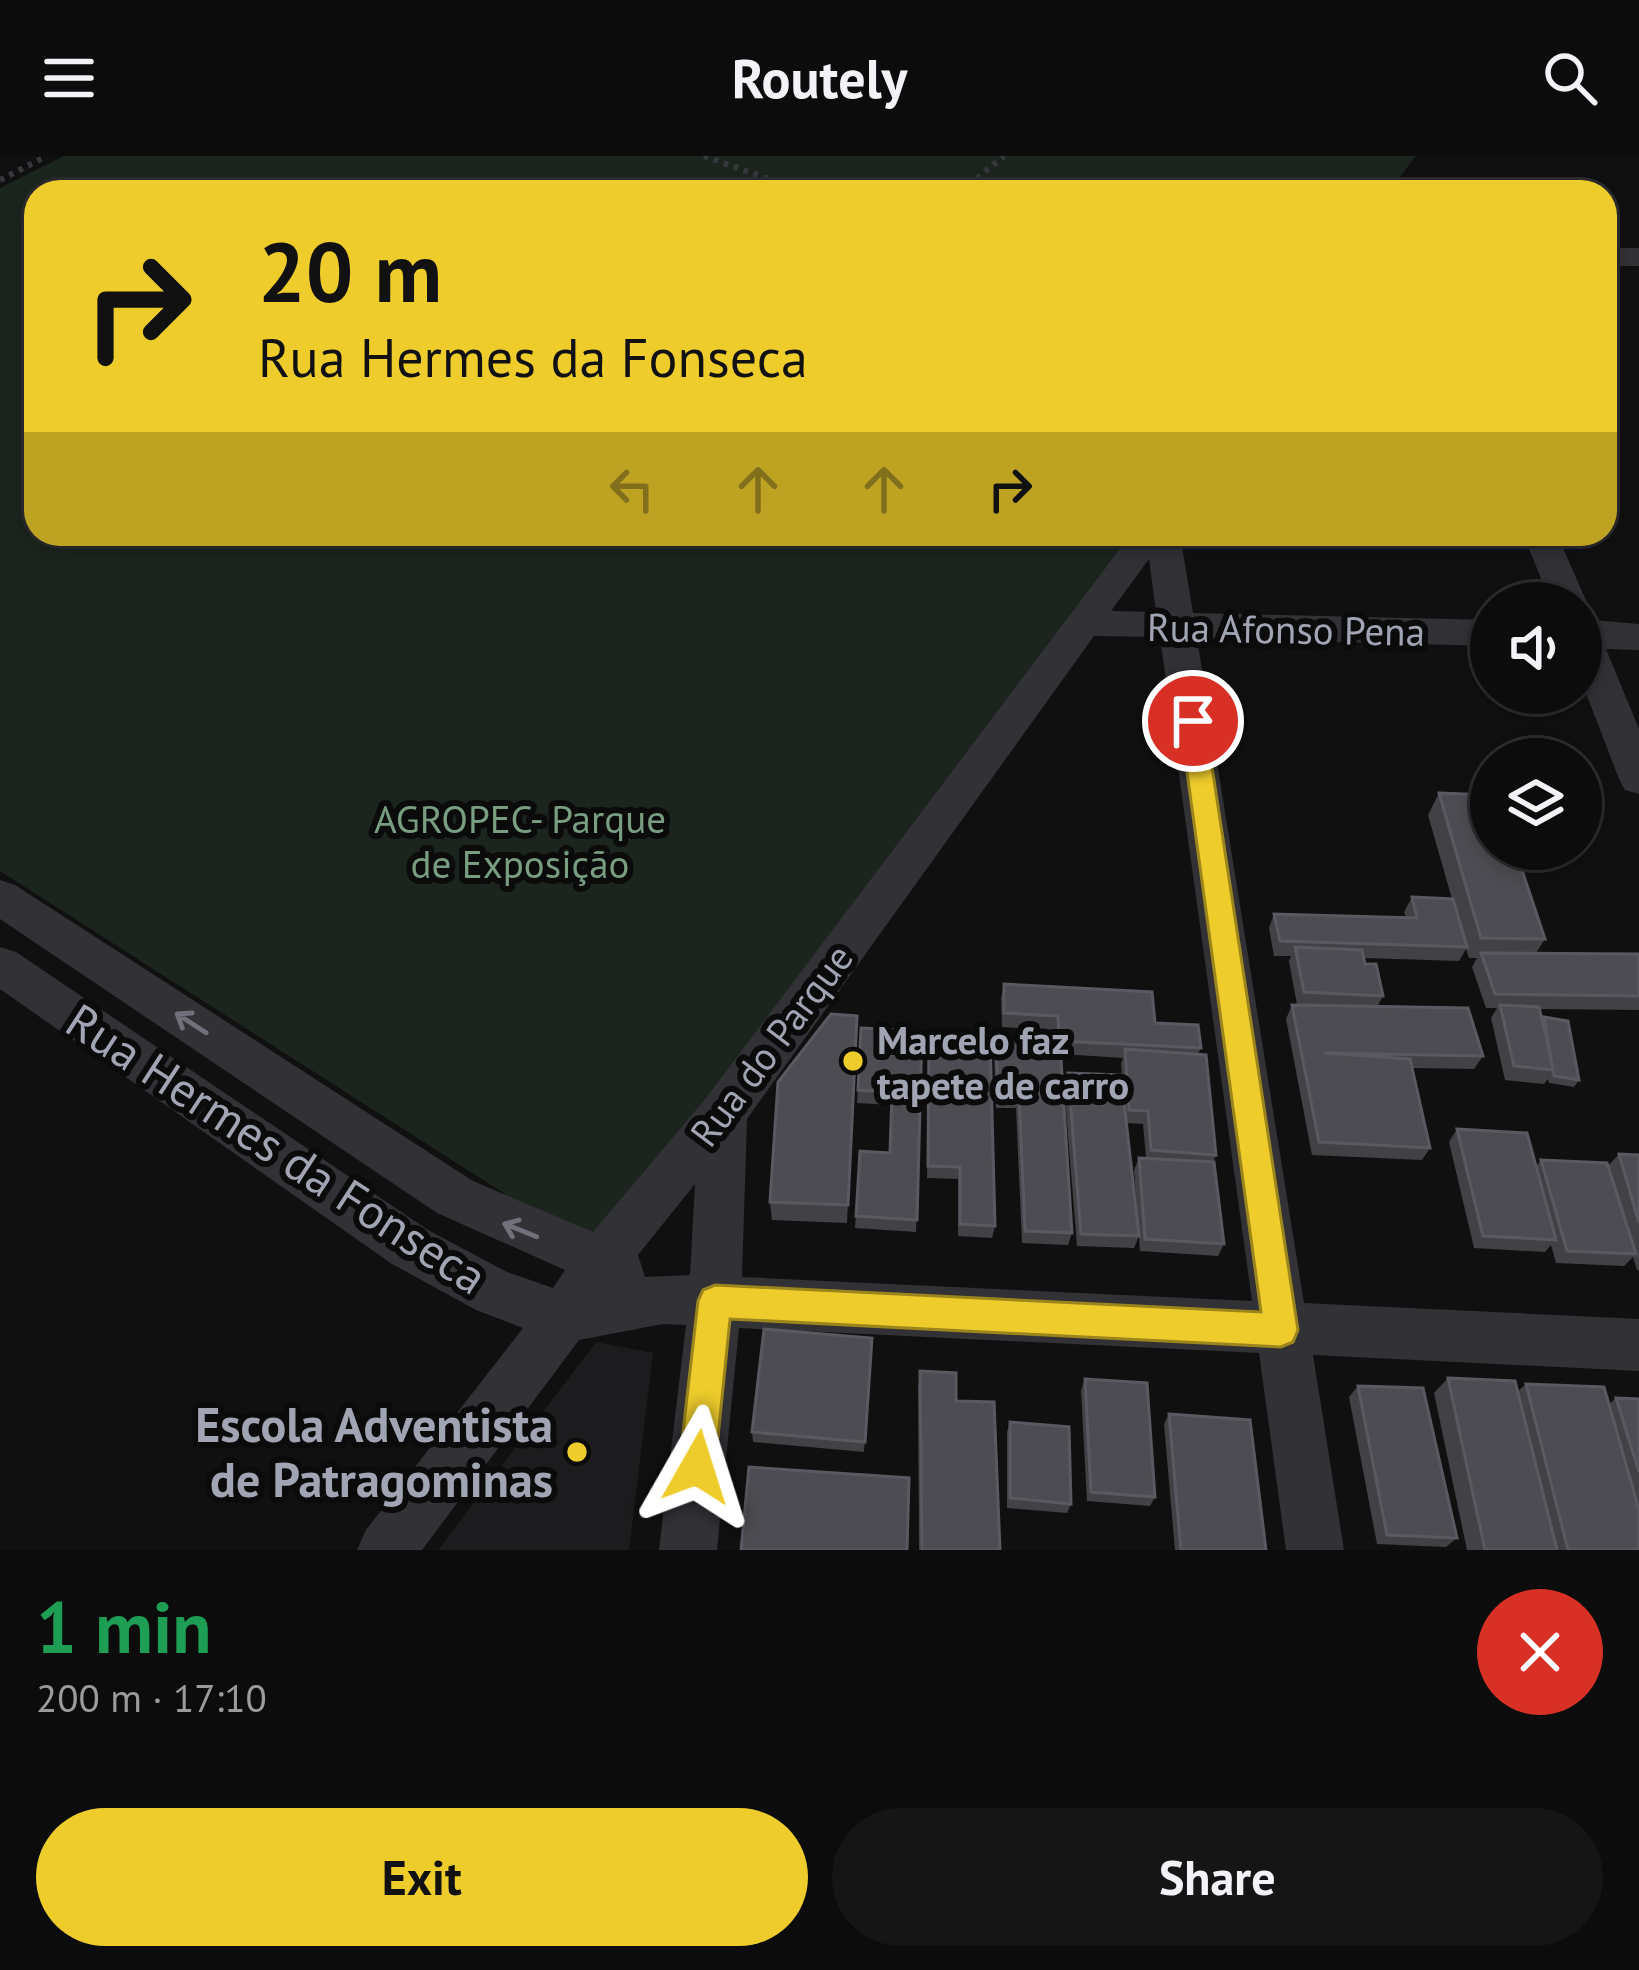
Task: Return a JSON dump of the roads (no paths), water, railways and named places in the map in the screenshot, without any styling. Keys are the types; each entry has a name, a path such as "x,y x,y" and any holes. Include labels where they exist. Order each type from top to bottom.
{"street":[{"name":"Rua do Parque","path":"386,1550 602,1260 722,1113 1140,546"},
{"path":"1165,546 1315,1550"},
{"path":"1545,546 1560,582"},
{"name":"Rua Afonso Pena","path":"1081,623 1470,634"},
{"path":"1602,635 1639,637"},
{"path":"1602,686 1639,779"},
{"path":"0,897 455,1197 494,1219 689,1300"},
{"name":"Rua Hermes da Fonseca","path":"0,964 410,1247 494,1292 564,1317 689,1300 1639,1345"},
{"path":"688,1550 689,1300 722,1113"}],"place":[{"name":"Marcelo faz tapete de carro","path":"853,1061"},
{"name":"Escola Adventista de Patragominas","path":"577,1452"}],"park label":[{"name":"AGROPEC- Parque de Exposição","path":"520,840"}]}
